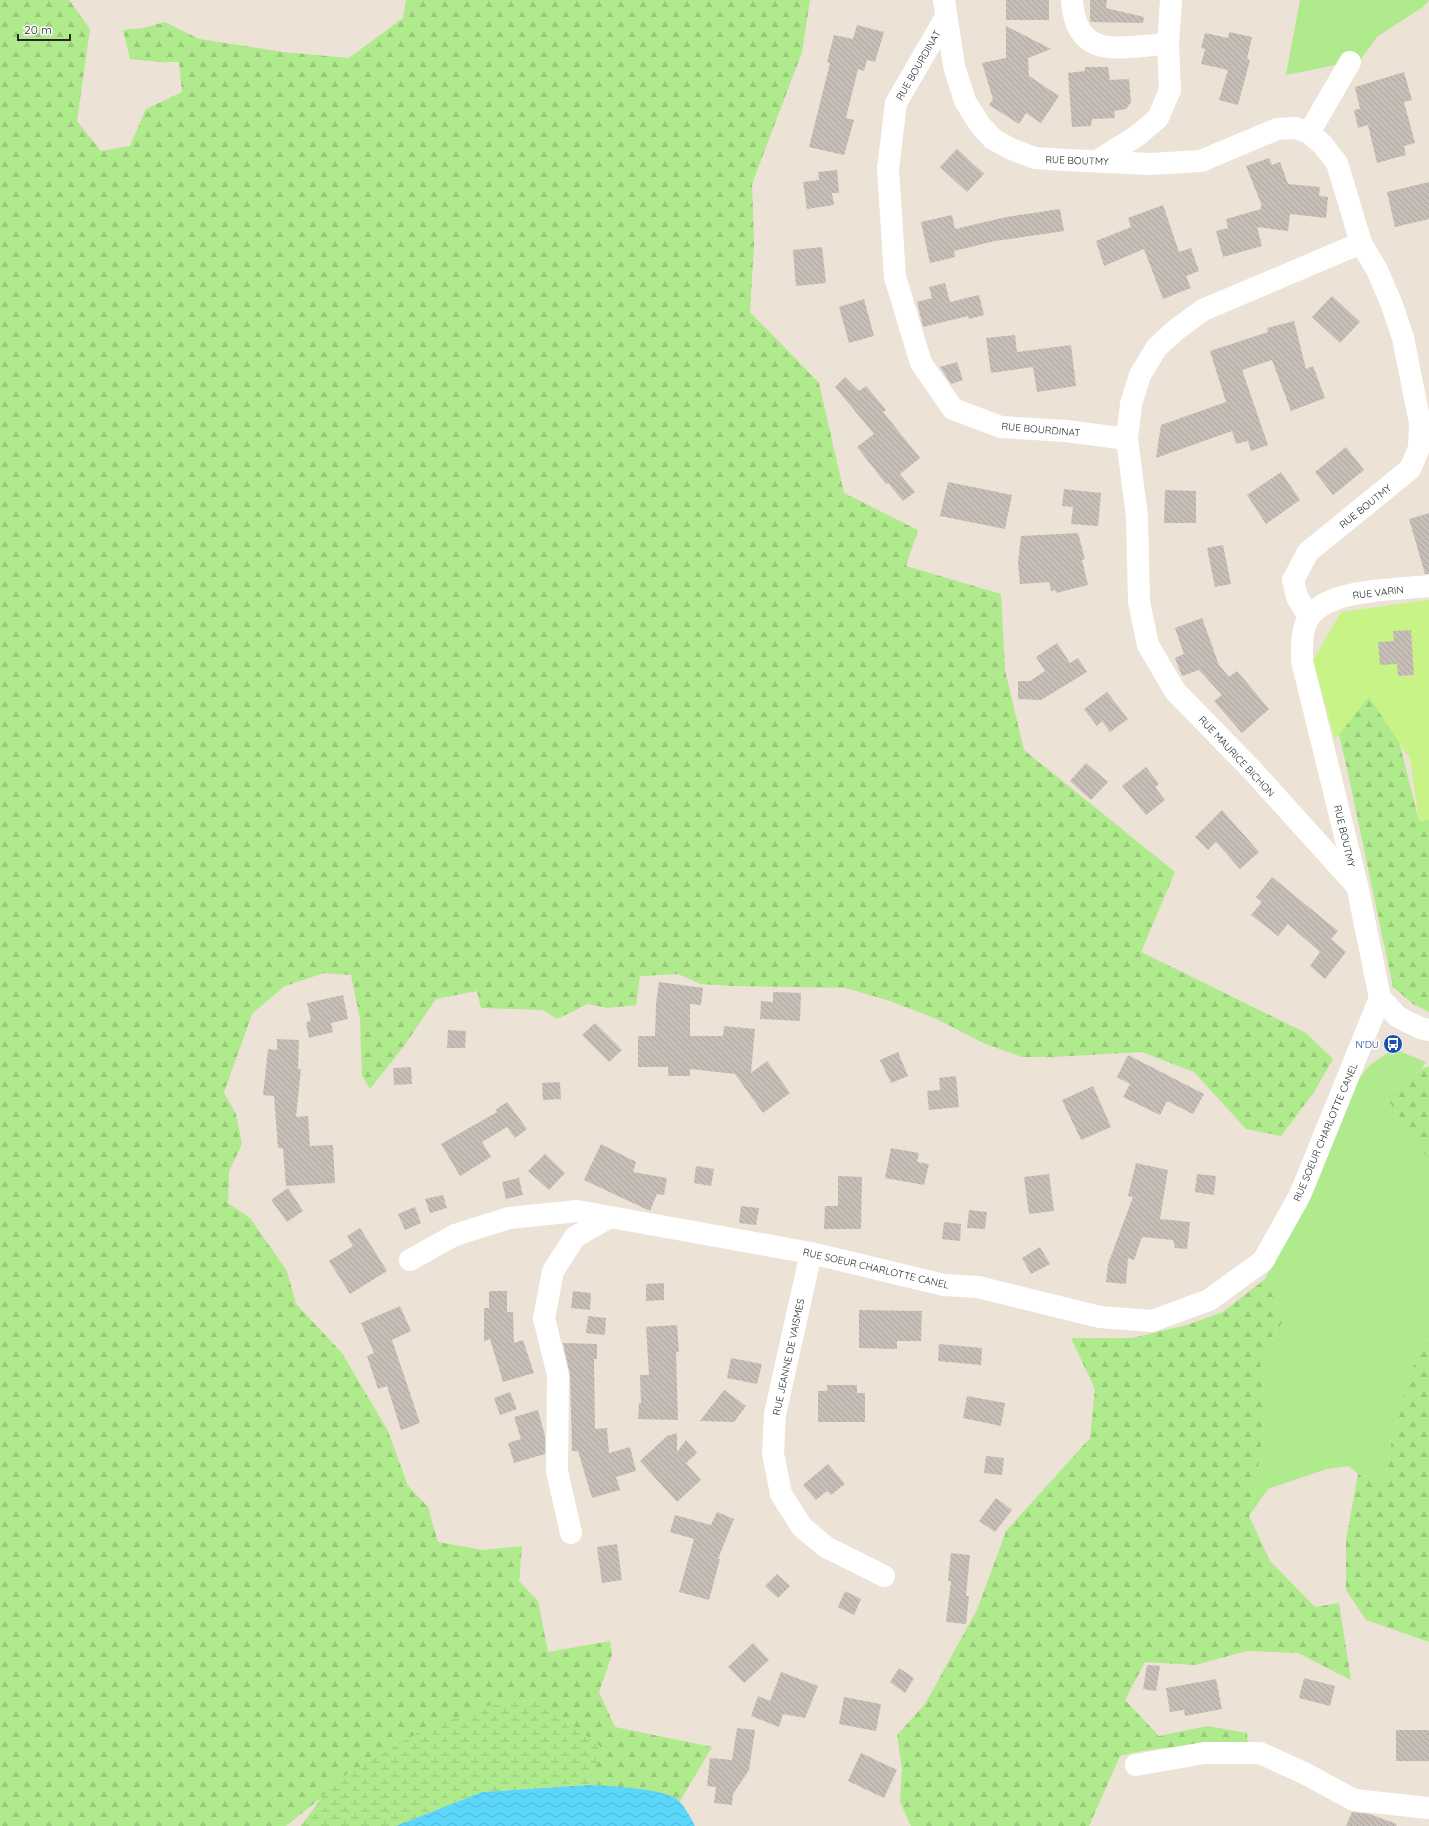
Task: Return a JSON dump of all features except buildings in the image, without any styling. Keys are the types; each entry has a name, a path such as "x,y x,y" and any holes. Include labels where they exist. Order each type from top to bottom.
{"street":[{"path":"1072,0 1073,18 1081,33 1095,46 1114,48 1168,44"},
{"path":"1097,161 1137,136 1158,118 1170,90 1168,44 1171,0"},
{"name":"RUE BOUTMY","path":"945,9 954,66 965,101 980,125 993,139 1010,149 1035,158 1150,164 1202,161 1277,129 1295,128 1309,133 1322,144 1338,163 1360,244 1377,270 1392,305 1403,338 1420,423 1419,448 1410,469 1308,552 1293,580 1297,597 1310,617 1302,638 1302,661 1357,885"},
{"name":"RUE BOURDINAT","path":"945,9 896,104 888,169 895,277 921,364 953,409 1001,427 1066,430 1128,439"},
{"path":"1309,133 1350,62"},
{"path":"1128,439 1131,404 1140,375 1157,347 1177,329 1203,310 1360,244"},
{"name":"RUE MAURICE BICHON","path":"1128,439 1138,517 1139,602 1148,645 1175,691 1252,770 1357,885"},
{"name":"RUE VARIN","path":"1310,617 1324,603 1352,594 1429,586"},
{"path":"1357,885 1380,998 1398,1017 1420,1028 1429,1030"},
{"name":"RUE SOEUR CHARLOTTE CANEL","path":"410,1260 455,1235 509,1218 577,1212 811,1253 944,1285 978,1287 1100,1317 1152,1321 1209,1300 1263,1261 1300,1196 1380,998"},
{"path":"570,1533 557,1471 558,1375 544,1318 553,1271 575,1237 610,1217"},
{"name":"RUE JEANNE DE VAISMES","path":"811,1253 775,1414 773,1453 781,1494 802,1527 826,1547 884,1576"},
{"path":"1136,1765 1204,1753 1260,1753 1306,1774 1354,1800 1429,1808"}],"green space":[{"path":"0,0 69,0 90,29 77,121 101,151 130,146 146,109 182,92 179,62 159,62 130,59 123,30 143,28 165,22 199,39 283,52 349,58 403,18 406,0 810,0 802,52 752,184 754,244 750,312 819,383 844,493 918,530 906,566 1001,594 1005,670 1024,750 1175,872 1141,952 1306,1033 1333,1059 1314,1092 1281,1136 1246,1129 1194,1072 1142,1052 1053,1057 1022,1057 983,1043 937,1019 890,1001 846,988 732,986 701,984 678,974 640,976 636,1005 607,1008 588,1004 557,1019 543,1010 481,1008 477,991 436,999 404,1046 370,1089 362,1076 360,1019 351,975 324,973 285,986 252,1014 224,1093 236,1114 242,1144 229,1171 228,1203 250,1218 287,1271 296,1304 342,1353 388,1431 408,1486 428,1507 438,1542 483,1550 522,1546 519,1581 538,1601 548,1652 610,1641 612,1655 599,1692 615,1727 712,1747 680,1801 658,1793 647,1791 589,1785 601,1748 533,1699 488,1706 332,1783 322,1797 286,1826 0,1826"},
{"path":"1300,0 1429,0 1423,7 1378,36 1360,60 1286,75"},
{"path":"1429,600 1429,820 1419,821 1410,759 1369,697 1335,740 1313,661 1341,612"},
{"path":"1320,655 1375,694 1395,725 1419,821 1429,820 1429,1012 1413,1004 1393,987 1346,764"},
{"path":"1394,1049 1426,1062 1421,1069 1386,1097 1429,1160 1429,1329 1410,1374 1392,1439 1386,1480 1358,1474 1349,1466 1327,1469 1268,1489 1249,1516 1260,1458 1266,1407 1260,1359 1285,1318 1265,1279 1314,1190 1360,1077 1371,1064"},
{"path":"1429,1066 1429,1160 1386,1097 1421,1069"},
{"path":"1265,1279 1285,1318 1260,1359 1266,1407 1260,1458 1249,1516 1270,1561 1315,1607 1339,1603 1351,1680 1298,1653 1247,1651 1195,1665 1145,1662 1125,1700 1159,1736 1207,1726 1247,1733 1248,1746 1199,1746 1151,1749 1120,1756 1089,1826 911,1826 900,1802 902,1768 897,1735 925,1704 977,1610 1006,1531 1090,1438 1095,1389 1071,1338 1132,1338 1187,1325 1223,1312"},
{"path":"1429,1329 1429,1642 1366,1620 1346,1590 1346,1540 1358,1474 1386,1480 1392,1439 1410,1374"},
{"path":"533,1699 586,1735 602,1748 589,1785 482,1792 396,1826 301,1826 332,1783 419,1732 488,1706"}],"water":[{"path":"589,1785 638,1789 673,1797 680,1802 695,1826 396,1826 482,1792"}],"place":[{"name":"N'DU","path":"1393,1044"}]}
